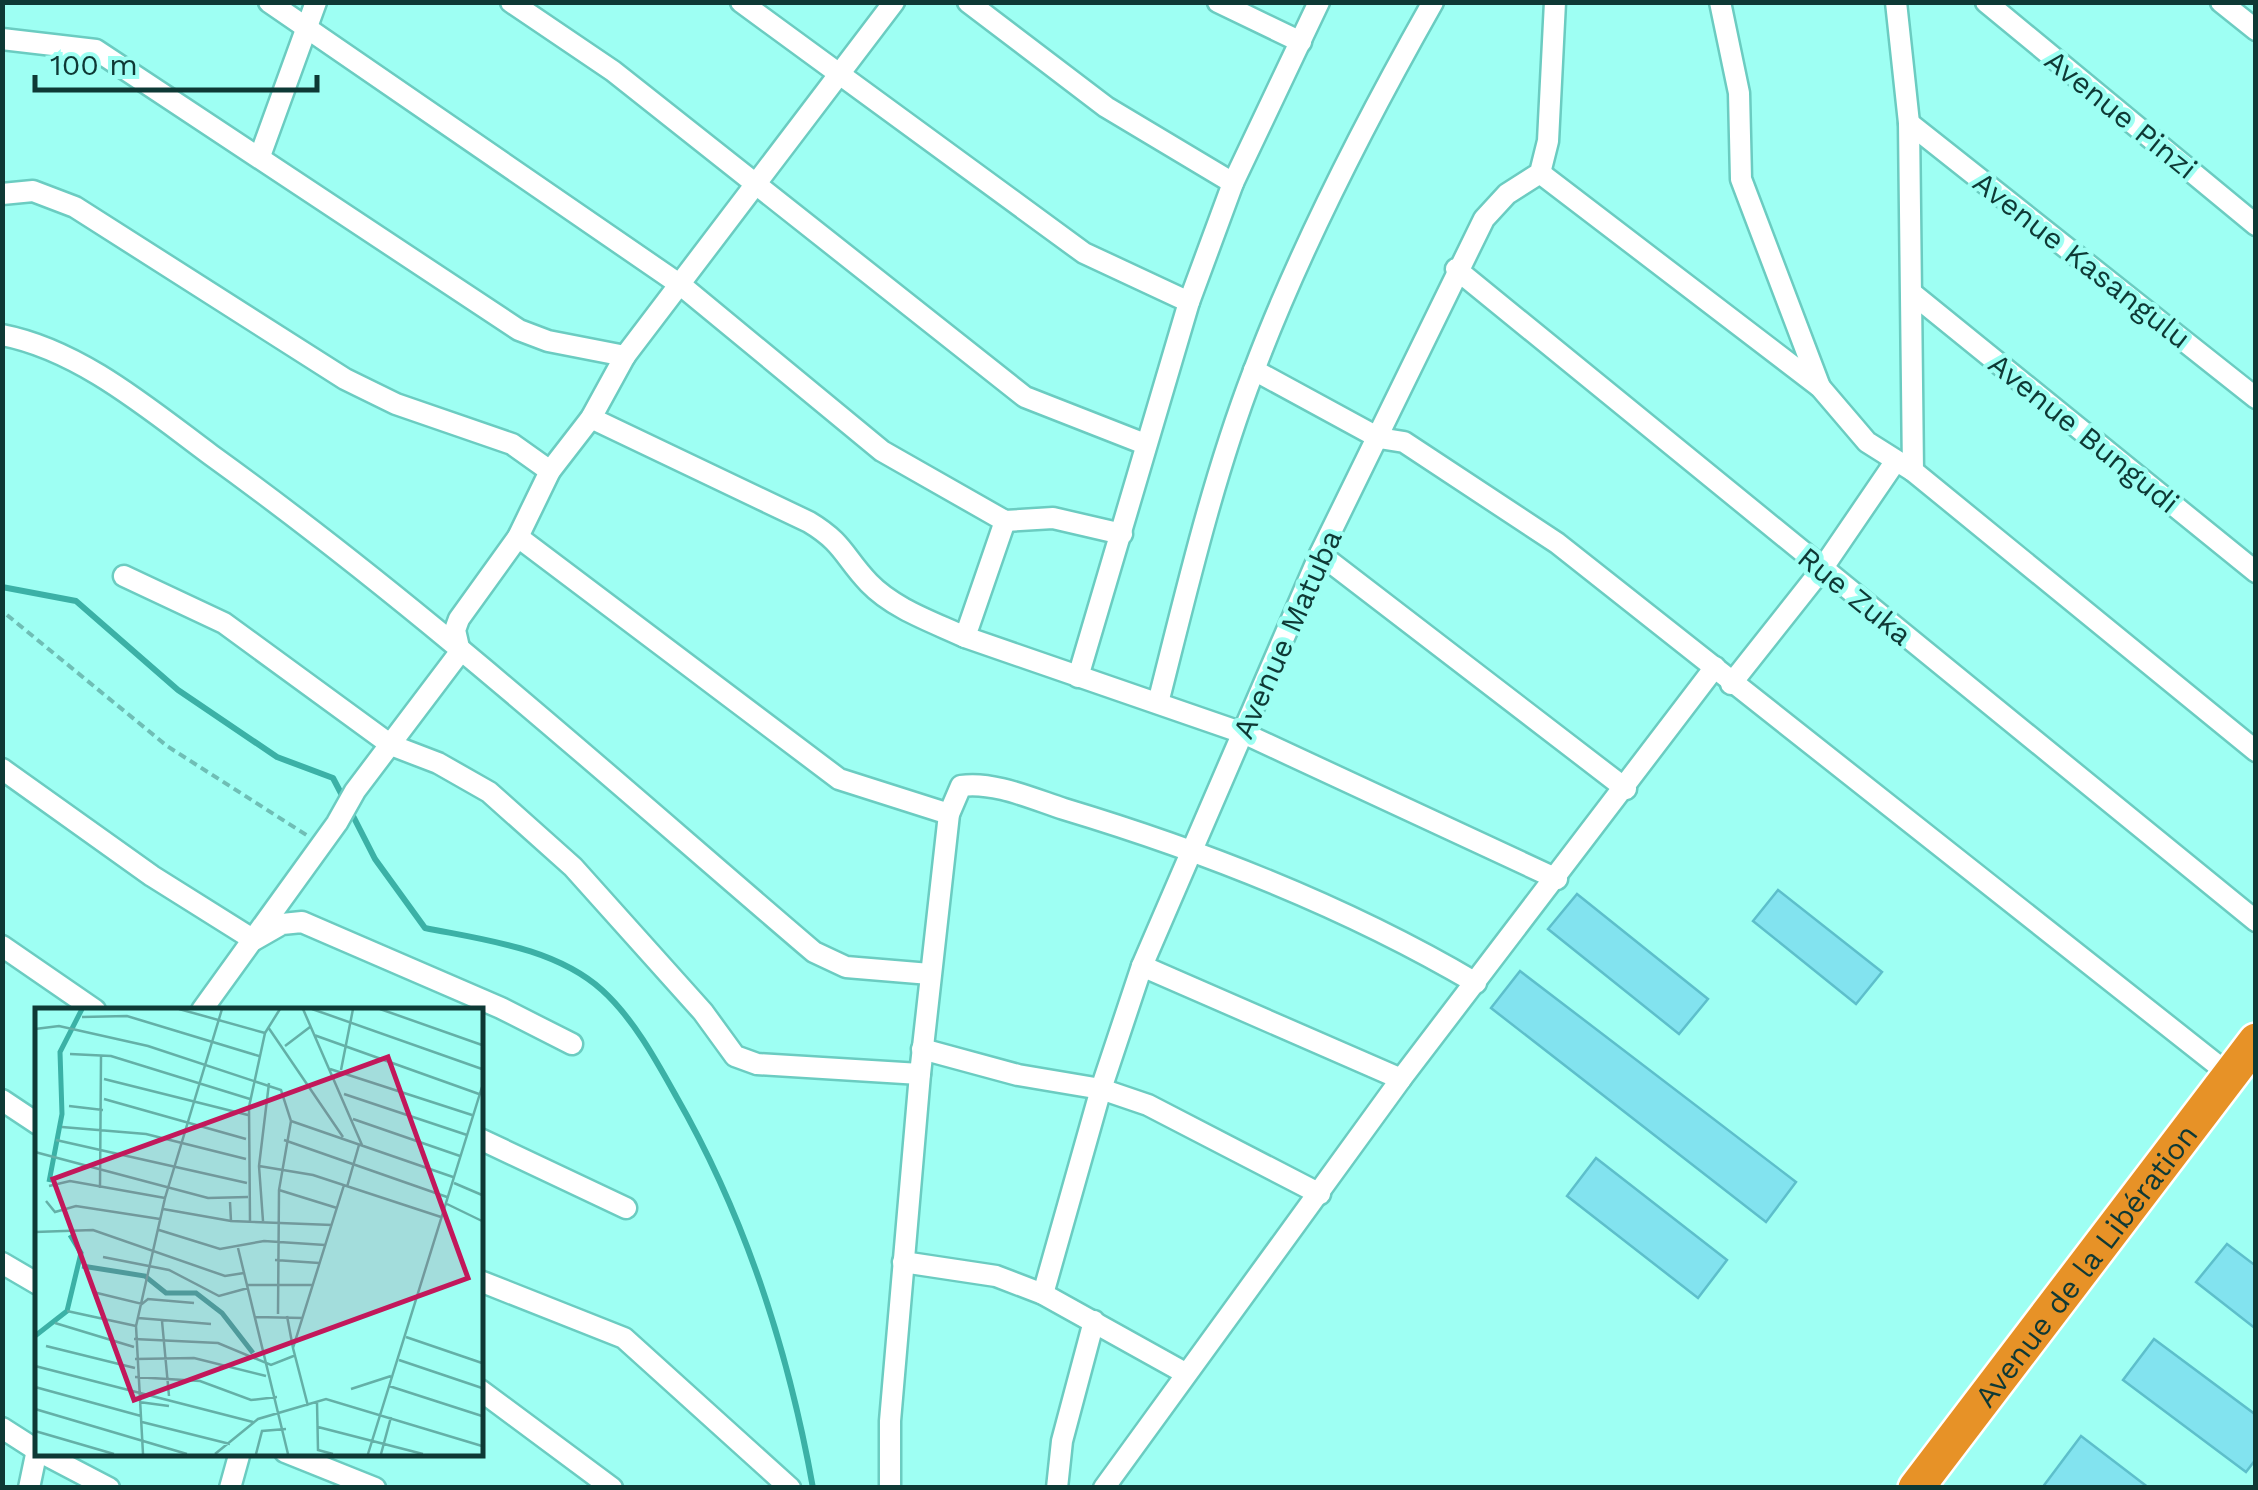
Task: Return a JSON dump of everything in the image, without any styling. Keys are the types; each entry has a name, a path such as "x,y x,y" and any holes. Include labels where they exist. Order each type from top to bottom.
{"highway":[{"name":"Avenue de la Libération","path":"1916,1488 2256,1042"}],"street":[{"path":"269,2 682,286 862,438 1005,520 1054,518 1122,534"},
{"path":"260,156 316,2"},
{"path":"511,2 613,72 1025,396 1146,444"},
{"path":"741,2 836,76 1084,253 1189,302"},
{"path":"203,1008 337,823 355,791 460,652 455,630 459,620 518,536 550,471 590,418 625,356 682,286 894,2"},
{"path":"968,2 1106,107 1233,183"},
{"path":"1218,2 1300,42"},
{"path":"1078,677 1189,302 1233,183 1319,2"},
{"path":"1158,703 1223,459 1254,370 1330,204 1432,2"},
{"path":"1555,2 1548,141 1540,173 1820,387 1867,442 1904,466 2256,751"},
{"path":"1720,2 1739,94 1741,179 1820,387"},
{"path":"1731,684 1904,466 1913,294 1909,123 1896,2"},
{"name":"Avenue Pinzi","path":"1986,2 2256,225"},
{"path":"2222,2 2256,30"},
{"path":"2,39 96,50 520,330 625,356"},
{"name":"Avenue Kasangulu","path":"1909,123 2256,398"},
{"name":"Avenue Matuba","path":"1043,1294 1101,1089 1142,966 1320,554 1456,268 1484,218 1508,194 1540,173"},
{"path":"2,194 33,191 75,208 345,380 396,404 512,444 550,471"},
{"name":"Rue Zuka","path":"1456,268 2256,921"},
{"name":"Avenue Bungudi","path":"1913,294 2256,572"},
{"path":"2,335 34,341 126,393 276,502 814,952 846,968 930,974"},
{"path":"1254,370 1378,438 1404,442 1480,489 1716,667 1731,684 2230,1074"},
{"path":"590,418 809,522 836,538 868,582 887,598 966,636 1243,733 1557,879"},
{"path":"966,636 1005,520"},
{"path":"518,536 839,778 949,814"},
{"path":"1320,554 1626,789"},
{"path":"124,576 224,622 391,745 438,763 490,792 573,867 703,1012 735,1056 757,1064 920,1074"},
{"path":"1104,1488 1402,1079 1716,667"},
{"path":"2,770 164,884 254,940"},
{"path":"890,1488 890,1420 922,1049 949,814 961,786 974,784 1192,850 1412,945 1476,983"},
{"path":"254,940 282,924 302,922 501,1008 572,1044"},
{"path":"2,946 93,1008"},
{"path":"1142,966 1402,1079"},
{"path":"922,1049 1018,1075 1101,1089 1148,1106 1320,1194"},
{"path":"2,1100 35,1122"},
{"path":"482,1140 626,1208"},
{"path":"2,1262 35,1282"},
{"path":"904,1262 996,1276 1043,1294 1186,1373"},
{"path":"482,1282 624,1338 790,1488"},
{"path":"1057,1488 1062,1442 1094,1321"},
{"path":"482,1391 612,1488"},
{"path":"2,1428 35,1448"},
{"path":"29,1488 37,1455"},
{"path":"47,1455 109,1488"},
{"path":"230,1488 239,1455"},
{"path":"292,1455 375,1488"}],"path":[{"path":"7,616 167,746 320,844"}],"building":[{"path":"1778,890 1882,972 1856,1004 1753,921"},
{"path":"1577,894 1708,999 1679,1034 1548,929"},
{"path":"1520,971 1796,1182 1766,1222 1491,1008"},
{"path":"1596,1158 1727,1260 1698,1298 1567,1196"},
{"path":"2227,1244 2256,1266 2256,1329 2196,1282"},
{"path":"2154,1339 2256,1415 2256,1459 2246,1472 2123,1380"},
{"path":"2081,1436 2149,1488 2042,1488"}],"waterway":[{"path":"2,497 2,505"},
{"path":"2,587 76,601 178,690 277,757 333,778 344,799"},
{"path":"350,810 375,859 425,928 495,942 563,964 602,990 643,1040 701,1142 744,1237 791,1385 813,1488"}]}
